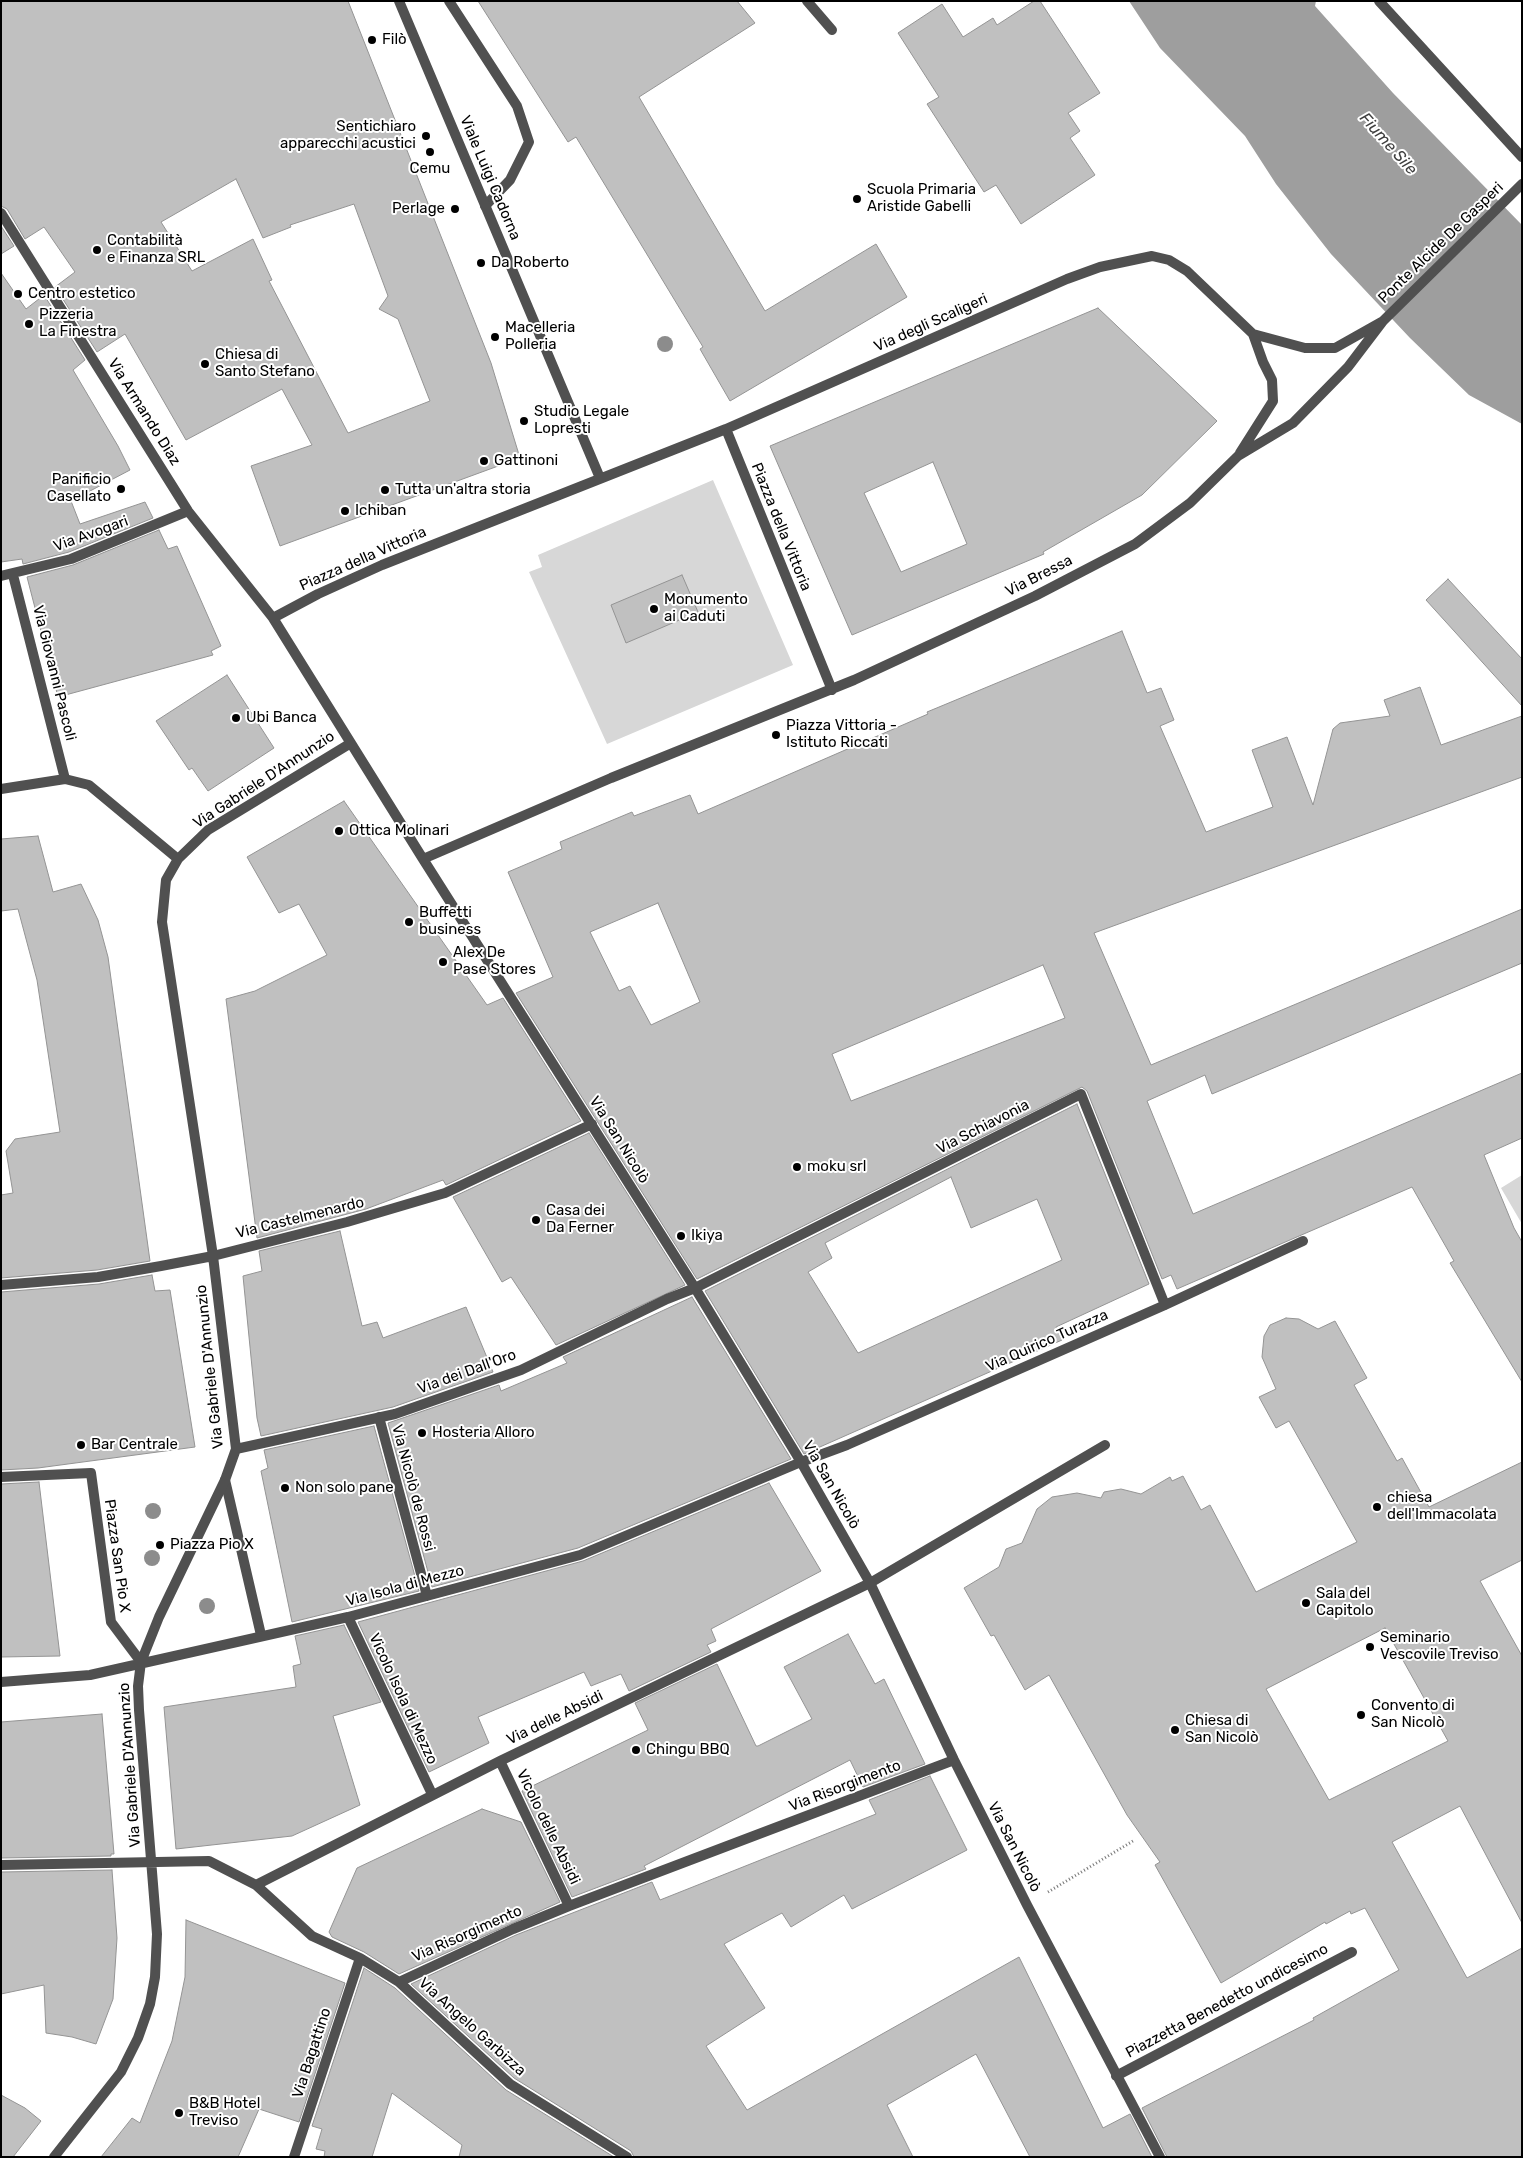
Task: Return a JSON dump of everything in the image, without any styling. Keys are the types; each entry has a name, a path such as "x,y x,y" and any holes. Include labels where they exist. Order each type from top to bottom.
{"street":[{"name":"Viale Luigi Cadorna","path":"399,1 600,478"},
{"path":"449,1 516,106 529,142 510,180 486,206"},
{"path":"807,1 832,30"},
{"path":"1378,1 1522,157"},
{"name":"Ponte Alcide De Gasperi","path":"1383,321 1521,185"},
{"name":"Via Armando Diaz","path":"1,213 188,511 272,618"},
{"name":"Via degli Scaligeri","path":"726,429 1066,279 1100,267 1152,256 1169,260 1187,271 1253,334"},
{"path":"1253,334 1306,348 1335,348 1383,321"},
{"path":"1238,456 1293,423 1348,367 1383,321"},
{"path":"1238,456 1272,401 1272,380 1253,334"},
{"name":"Piazza della Vittoria","path":"272,618 318,594 382,565 726,429 832,690"},
{"name":"Via Bressa","path":"832,690 1035,596 1135,544 1190,503 1238,456"},
{"name":"Via Avogari","path":"1,576 72,559 188,511"},
{"name":"Via Giovanni Pascoli","path":"13,574 65,779"},
{"path":"272,618 423,859 611,778 832,690"},
{"name":"Via Gabriele D'Annunzio","path":"54,2157 121,2072 138,2038 150,2004 155,1977 157,1934 139,1710 138,1686 141,1662 158,1618 225,1480 236,1449 212,1256 162,922 166,880 178,859 208,830 351,743"},
{"path":"1,789 65,779 89,785 178,859"},
{"name":"Via San Nicolò","path":"423,859 695,1288 801,1462 870,1583 954,1760 1026,1905 1160,2157"},
{"name":"Via Schiavonia","path":"695,1288 1081,1094 1165,1305"},
{"name":"Via Castelmenardo","path":"1,1285 98,1277 212,1256 347,1222 445,1193 592,1124"},
{"name":"Via Quirico Turazza","path":"801,1462 856,1441 1165,1305 1303,1241"},
{"name":"Via dei Dall'Oro","path":"236,1449 395,1414 521,1370 666,1299 695,1288"},
{"name":"Via Nicolò de Rossi","path":"379,1417 427,1596"},
{"name":"Via delle Absidi","path":"256,1885 432,1794 870,1583 1105,1445"},
{"name":"Via Isola di Mezzo","path":"1,1682 90,1675 348,1616 580,1555 801,1462"},
{"name":"Piazza San Pio X","path":"1,1477 91,1474 111,1622 141,1662"},
{"path":"225,1480 261,1635"},
{"name":"Vicolo Isola di Mezzo","path":"348,1616 432,1794"},
{"name":"Via Risorgimento","path":"399,1982 513,1929 569,1906 954,1760"},
{"name":"Vicolo delle Absidi","path":"500,1761 569,1906"},
{"path":"1,1865 152,1861 209,1862 256,1885 312,1936 360,1958 399,1982"},
{"name":"Piazzetta Benedetto undicesimo","path":"1116,2076 1352,1952"},
{"name":"Via Bagattino","path":"294,2157 360,1958"},
{"name":"Via Angelo Garbizza","path":"399,1982 510,2084 627,2157"}],"path":[{"path":"1026,1905 1133,1842"}],"shaded area":[{"path":"713,480 793,665 607,744 529,572 542,567 538,555"},
{"path":"1522,1175 1522,1224 1501,1188"}],"water":[{"name":"Fiume Sile","path":"1129,1 1316,1 1315,6 1393,93 1522,225 1522,424 1469,395 1410,338 1331,254 1276,184 1245,136 1160,48"}],"building":[{"path":"1,1 348,1 491,363 520,458 280,546 251,466 312,445 282,389 186,440 125,334 97,352 55,287 75,272 44,227 25,239 7,209 1,206","holes":["236,179 263,238 291,227 290,225 354,204 388,296 379,309 398,319 430,401 348,433 269,281 272,280 253,239 192,271 161,222"]},
{"path":"478,1 737,1 755,23 639,97 765,311 876,244 907,297 730,401 700,349 703,347 576,137 568,142"},
{"path":"1034,1 1040,1 1100,93 1068,113 1080,131 1070,138 1095,175 1021,224 996,185 984,192 927,104 939,97 898,33 942,4 963,37 993,18 997,25"},
{"path":"1,226 14,246 1,254"},
{"path":"1,273 26,309 44,295 85,360 73,370 130,470 71,501 80,524 145,502 153,518 69,552 23,564 22,559 1,562"},
{"path":"1098,308 1217,421 1142,495 1043,552 1044,554 852,635 770,446","holes":["933,462 967,544 901,572 864,493"]},
{"path":"159,530 168,549 177,546 221,646 211,651 213,655 58,697 27,577 73,565"},
{"name":"Monumento ai Caduti","path":"682,575 698,612 626,643 611,605"},
{"path":"1448,579 1522,659 1522,706 1426,600"},
{"path":"1122,631 1147,693 1161,688 1174,720 1160,726 1206,832 1273,807 1252,750 1287,737 1313,805 1333,729 1340,723 1390,716 1384,700 1420,687 1441,745 1522,716 1522,777 1094,933 1151,1065 1522,909 1522,963 1212,1094 1205,1075 1147,1101 1193,1214 1522,1073 1522,1138 1484,1155 1514,1228 1522,1242 1522,1382 1450,1263 1454,1261 1412,1187 1177,1289 1171,1275 1162,1279 1087,1091 1082,1087 697,1279 516,993 553,977 508,872 562,849 560,842 632,812 634,816 690,795 698,814 928,714 927,712","holes":["658,903 700,1002 651,1025 630,986 619,991 590,932","1043,965 1065,1018 851,1101 832,1054"]},
{"path":"227,675 274,748 208,791 192,768 189,770 156,721"},
{"path":"344,801 487,1005 503,998 581,1121 446,1185 443,1180 366,1209 257,1238 226,999 255,991 327,955 299,904 279,913 247,857"},
{"path":"38,836 53,892 81,884 98,920 108,957 150,1261 97,1270 1,1278 1,1195 13,1193 6,1151 15,1139 60,1132 37,980 18,909 1,911 1,839"},
{"path":"1077,1104 1149,1284 1056,1327 1062,1340 804,1454 705,1291","holes":["951,1177 971,1228 1037,1199 1062,1260 858,1353 808,1272 832,1258 825,1243"]},
{"path":"589,1133 685,1285 556,1345 511,1277 502,1282 453,1197"},
{"path":"340,1231 362,1326 377,1322 383,1338 466,1307 493,1372 393,1407 261,1436 257,1418 243,1276 262,1271 259,1251"},
{"path":"152,1275 155,1291 170,1290 195,1447 38,1468 1,1470 1,1292 99,1284"},
{"path":"692,1297 791,1459 578,1548 432,1587 388,1423 499,1385 501,1391 567,1363 563,1357"},
{"path":"1286,1318 1299,1319 1318,1329 1335,1321 1367,1378 1354,1385 1397,1461 1402,1458 1429,1507 1522,1462 1522,1560 1480,1581 1522,1656 1522,1923 1460,1806 1392,1842 1467,1978 1522,1948 1522,2157 1167,2157 1142,2108 1314,2020 1313,2018 1399,1970 1365,1908 1351,1914 1350,1911 1326,1924 1325,1922 1221,1983 1155,1865 1160,1862 1127,1815 1049,1675 1025,1690 994,1635 991,1636 964,1588 999,1567 1006,1549 1022,1543 1037,1509 1052,1497 1077,1493 1101,1498 1104,1492 1121,1489 1141,1494 1170,1477 1172,1481 1183,1476 1201,1510 1210,1505 1256,1592 1357,1542 1289,1421 1276,1428 1259,1397 1276,1389 1262,1357 1264,1336 1270,1325","holes":["1385,1628 1448,1741 1329,1800 1266,1689"]},
{"path":"374,1426 419,1591 292,1622 261,1471 268,1468 264,1450"},
{"path":"39,1482 60,1656 1,1657 1,1484"},
{"path":"769,1483 821,1571 711,1629 716,1641 707,1645 711,1652 629,1691 621,1674 591,1686 584,1672 478,1717 489,1743 429,1772 358,1622 583,1561"},
{"path":"344,1625 381,1702 333,1716 360,1805 292,1836 176,1849 164,1707 296,1687 293,1666 301,1664 295,1636"},
{"path":"848,1634 875,1684 884,1679 925,1764 863,1787 850,1760 644,1866 646,1869 572,1897 522,1791 648,1730 635,1703 717,1664 756,1746 758,1746 812,1719 784,1667"},
{"path":"102,1714 114,1854 111,1854 111,1856 1,1858 1,1722"},
{"path":"930,1776 967,1850 852,1909 844,1895 791,1927 782,1913 724,1944 765,2008 706,2046 747,2110 1019,1957 1103,2128 1130,2114 1152,2157 1030,2157 976,2054 887,2105 913,2157 634,2157 631,2151 514,2078 411,1984 516,1935 652,1882 660,1900 876,1814 869,1800"},
{"path":"482,1809 521,1822 560,1902 399,1974 364,1952 332,1937 329,1932 357,1868"},
{"path":"112,1870 117,1938 113,1999 96,2044 72,2037 46,2033 44,1985 1,1994 1,1872"},
{"path":"186,1920 345,1983 299,2122 259,2109 238,2157 101,2157 132,2118 140,2123 172,2041 185,1977"},
{"path":"364,1968 395,1988 506,2090 614,2157 459,2157 462,2145 392,2093 372,2157 324,2157 325,2151 316,2149 322,2129 312,2126"},
{"path":"1,2095 25,2108 41,2121 13,2157 1,2157"}],"place":[{"name":"Filò","path":"372,40"},
{"name":"Sentichiaro apparecchi acustici","path":"426,136"},
{"name":"Cemu","path":"430,152"},
{"name":"Scuola Primaria Aristide Gabelli","path":"857,199"},
{"name":"Perlage","path":"455,209"},
{"name":"Contabilità e Finanza SRL","path":"97,250"},
{"name":"Da Roberto","path":"481,263"},
{"name":"Centro estetico","path":"18,294"},
{"name":"Pizzeria La Finestra","path":"29,324"},
{"name":"Macelleria Polleria","path":"495,337"},
{"name":"Chiesa di Santo Stefano","path":"205,364"},
{"name":"Studio Legale Lopresti","path":"524,421"},
{"name":"Gattinoni","path":"484,461"},
{"name":"Panificio Casellato","path":"121,489"},
{"name":"Tutta un'altra storia","path":"385,490"},
{"name":"Ichiban","path":"345,511"},
{"name":"Monumento ai Caduti","path":"654,609"},
{"name":"Ubi Banca","path":"236,718"},
{"name":"Piazza Vittoria - Istituto Riccati","path":"776,735"},
{"name":"Ottica Molinari","path":"339,831"},
{"name":"Buffetti business","path":"409,922"},
{"name":"Alex De Pase Stores","path":"443,962"},
{"name":"moku srl","path":"797,1167"},
{"name":"Casa dei Da Ferner","path":"536,1220"},
{"name":"Ikiya","path":"681,1236"},
{"name":"Hosteria Alloro","path":"422,1433"},
{"name":"Bar Centrale","path":"81,1445"},
{"name":"Non solo pane","path":"285,1488"},
{"name":"chiesa dell'Immacolata","path":"1377,1507"},
{"name":"Piazza Pio X","path":"160,1545"},
{"name":"Sala del Capitolo","path":"1306,1603"},
{"name":"Seminario Vescovile Treviso","path":"1370,1647"},
{"name":"Convento di San Nicolò","path":"1361,1715"},
{"name":"Chiesa di San Nicolò","path":"1175,1730"},
{"name":"Chingu BBQ","path":"636,1750"},
{"name":"B&B Hotel Treviso","path":"179,2113"}]}
